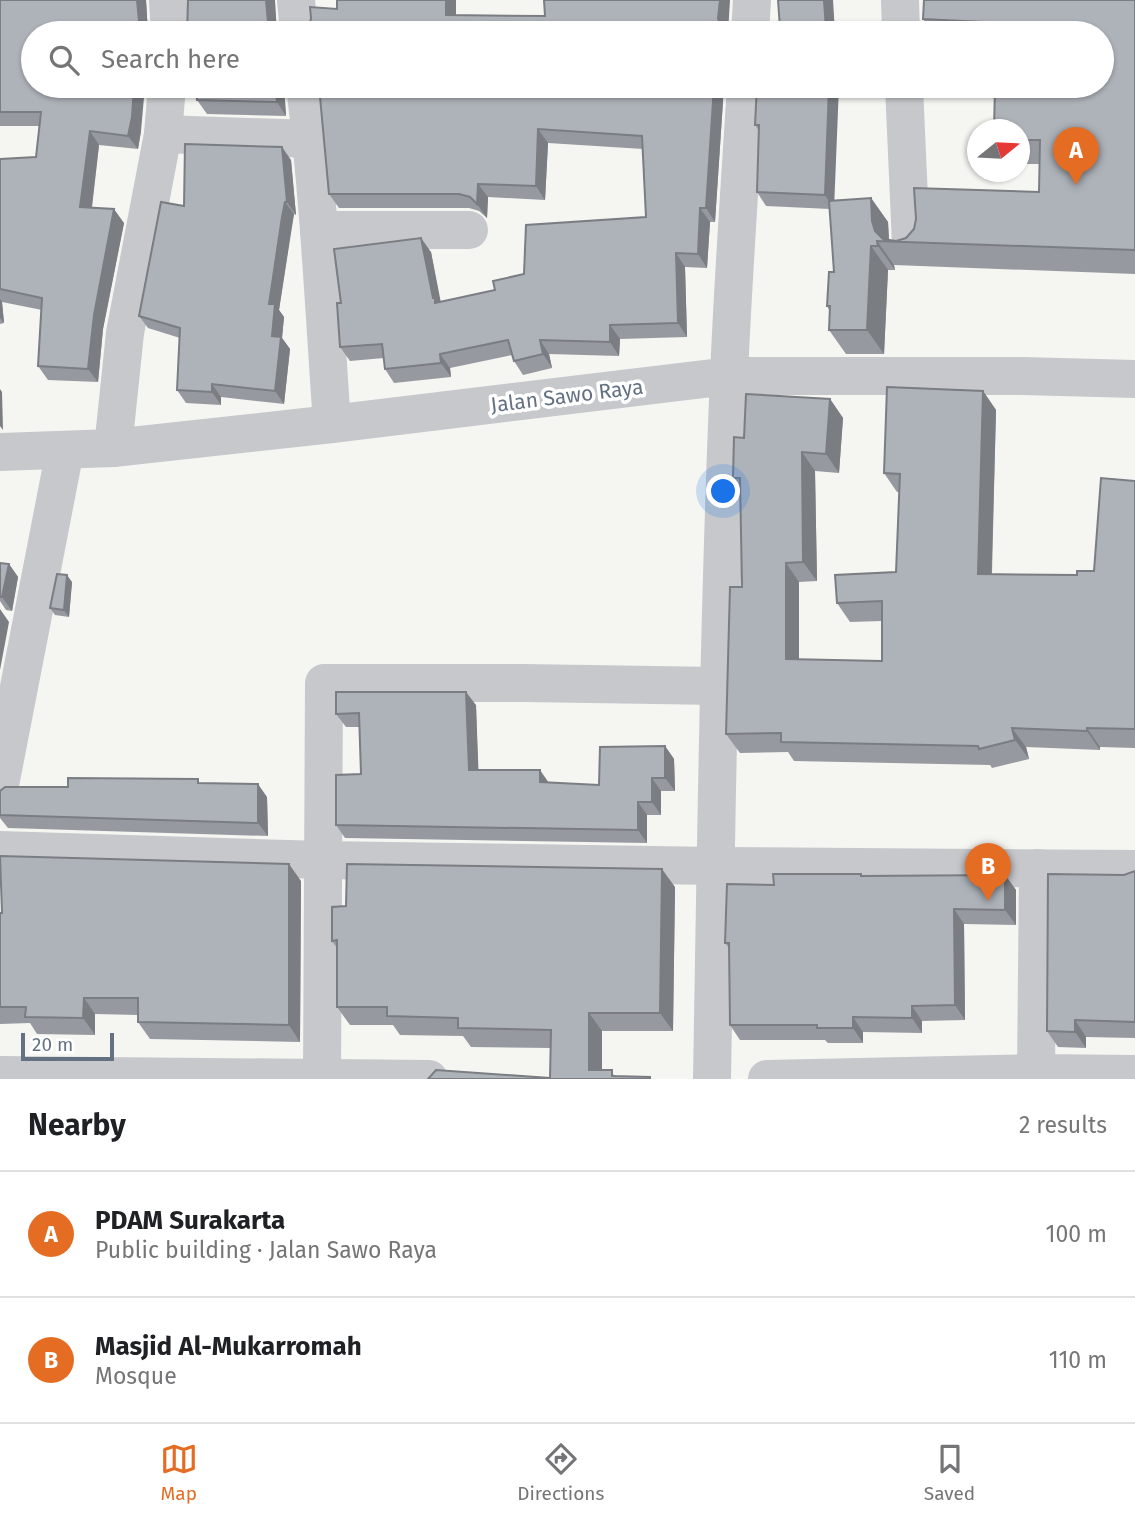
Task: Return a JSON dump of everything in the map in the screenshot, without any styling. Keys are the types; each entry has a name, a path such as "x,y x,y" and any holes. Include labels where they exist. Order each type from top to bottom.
{"street":[{"path":"168,0 169,21"},
{"path":"296,0 298,21"},
{"path":"751,21 752,0"},
{"path":"900,0 901,21"},
{"path":"113,448 125,333 163,134 166,98"},
{"path":"306,98 319,230 332,424"},
{"path":"712,1079 719,686 729,376 745,98"},
{"path":"905,98 911,244"},
{"path":"163,134 311,139"},
{"path":"319,230 469,230"},
{"name":"Jalan Sawo Raya","path":"0,452 113,448 729,376 1022,376 1135,379"},
{"path":"0,785 4,747 65,450"},
{"path":"322,1079 324,683 719,686"},
{"path":"0,850 323,860 1135,869"},
{"path":"1036,1073 1038,868"},
{"path":"767,1079 1036,1073 1135,1074"},
{"path":"0,1075 429,1079"}],"building":[{"path":"0,0 137,0 139,21 21,21 21,98 133,98 128,136 90,131 80,207 114,209 94,315 88,369 38,366 42,298 0,289 0,159 36,157 41,112 0,112"},
{"path":"188,0 266,0 268,21 187,21"},
{"path":"337,0 446,0 446,15 545,16 544,0 720,0 719,21 310,21 310,7 337,9"},
{"path":"778,0 824,0 825,21 780,21"},
{"path":"924,0 1135,0 1135,250 877,241 878,246 871,246 867,330 829,330 829,272 834,272 829,201 871,198 875,231 883,239 896,241 906,238 914,229 914,188 1039,192 1040,140 1030,140 1030,119 994,119 995,98 1114,98 1114,21 923,19"},
{"path":"276,98 277,102 197,100"},
{"path":"320,98 713,98 706,208 700,208 698,254 676,253 678,323 610,325 610,342 540,340 543,354 514,361 508,340 440,354 441,363 385,369 382,344 340,347 337,303 341,303 334,249 421,238 435,303 495,290 493,281 524,274 526,225 646,217 642,136 538,129 536,186 478,184 477,204 470,197 459,194 329,194"},
{"path":"756,98 829,98 825,195 757,192 759,125 755,125"},
{"path":"185,144 282,147 287,202 282,217 269,304 275,304 272,336 281,337 275,391 212,384 212,392 177,390 180,328 139,316 161,202 184,206"},
{"path":"887,387 983,391 978,574 1077,575 1077,571 1094,571 1101,478 1135,481 1135,729 1087,728 1087,731 1012,728 1015,740 979,749 978,746 781,742 781,733 726,734 730,587 742,587 740,478 733,478 734,437 744,438 746,394 830,399 826,454 802,452 803,562 786,563 786,659 882,661 882,601 837,603 835,575 896,572 900,474 884,473"},
{"path":"0,563 9,564 2,597 0,597"},
{"path":"57,574 67,575 64,610 50,608"},
{"path":"336,692 466,692 469,770 540,770 540,782 599,785 600,747 665,746 665,778 652,778 652,802 638,802 638,830 336,825 336,775 361,774 359,713 336,714"},
{"path":"68,778 198,779 198,783 258,784 258,823 0,815 0,791 5,787 68,787"},
{"path":"0,856 289,864 289,1025 138,1022 138,998 84,998 83,1018 25,1017 26,1007 0,1007"},
{"path":"347,864 662,869 660,1013 589,1013 589,1070 612,1070 612,1076 650,1079 428,1079 436,1070 550,1078 551,1030 458,1028 458,1018 387,1016 387,1007 337,1007 337,940 332,941 332,907 346,906"},
{"path":"1135,871 1135,1022 1075,1020 1075,1032 1047,1031 1048,874 1124,875"},
{"path":"773,874 1005,875 1005,910 954,909 955,1005 912,1006 912,1018 853,1017 853,1028 817,1028 817,1025 730,1025 729,943 725,943 727,884 774,885"}],"place":[{"name":"PDAM Surakarta","path":"1076,185"},
{"name":"Masjid Al-Mukarromah","path":"988,901"}]}
